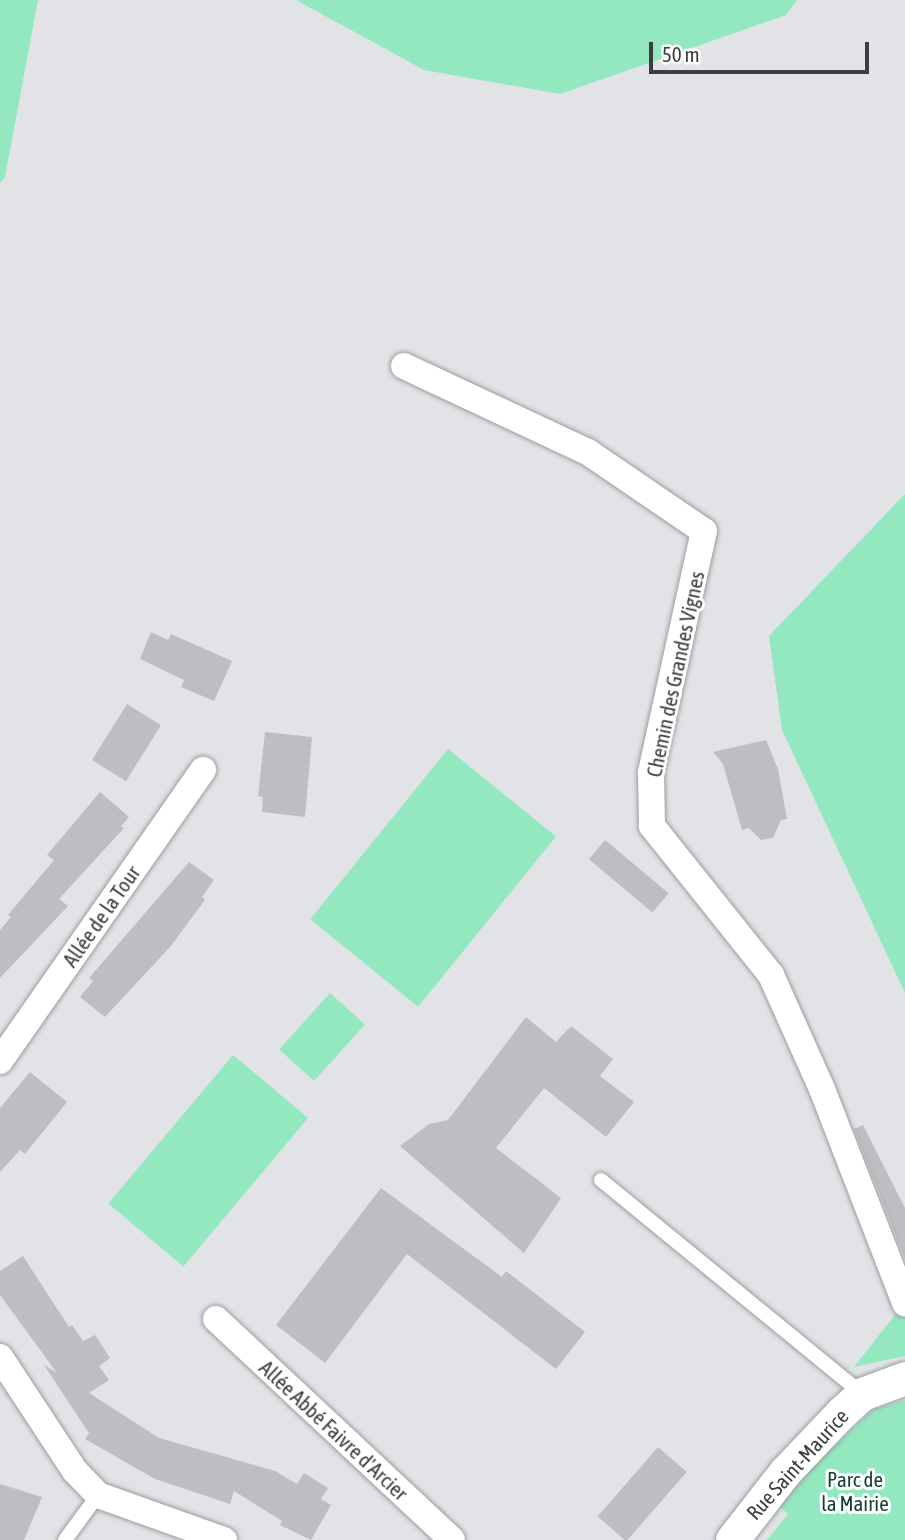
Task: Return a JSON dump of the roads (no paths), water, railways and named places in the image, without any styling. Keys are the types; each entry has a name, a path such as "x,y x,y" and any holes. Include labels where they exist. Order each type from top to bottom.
{"street":[{"name":"Chemin des Grandes Vignes","path":"404,366 588,452 704,531 651,773 652,827 771,975 822,1089 905,1303"},
{"name":"Allée de la Tour","path":"0,1061 203,770"},
{"name":"Allée Abbé Faivre d'Arcier","path":"216,1319 452,1540"},
{"path":"0,1357 75,1471 98,1495 224,1540"},
{"name":"Rue Saint-Maurice","path":"732,1540 785,1472 862,1394 905,1378"}],"lane":[{"path":"601,1180 862,1394"},
{"path":"65,1540 98,1495"}],"park label":[{"name":"Parc de la Mairie","path":"855,1491"}]}
